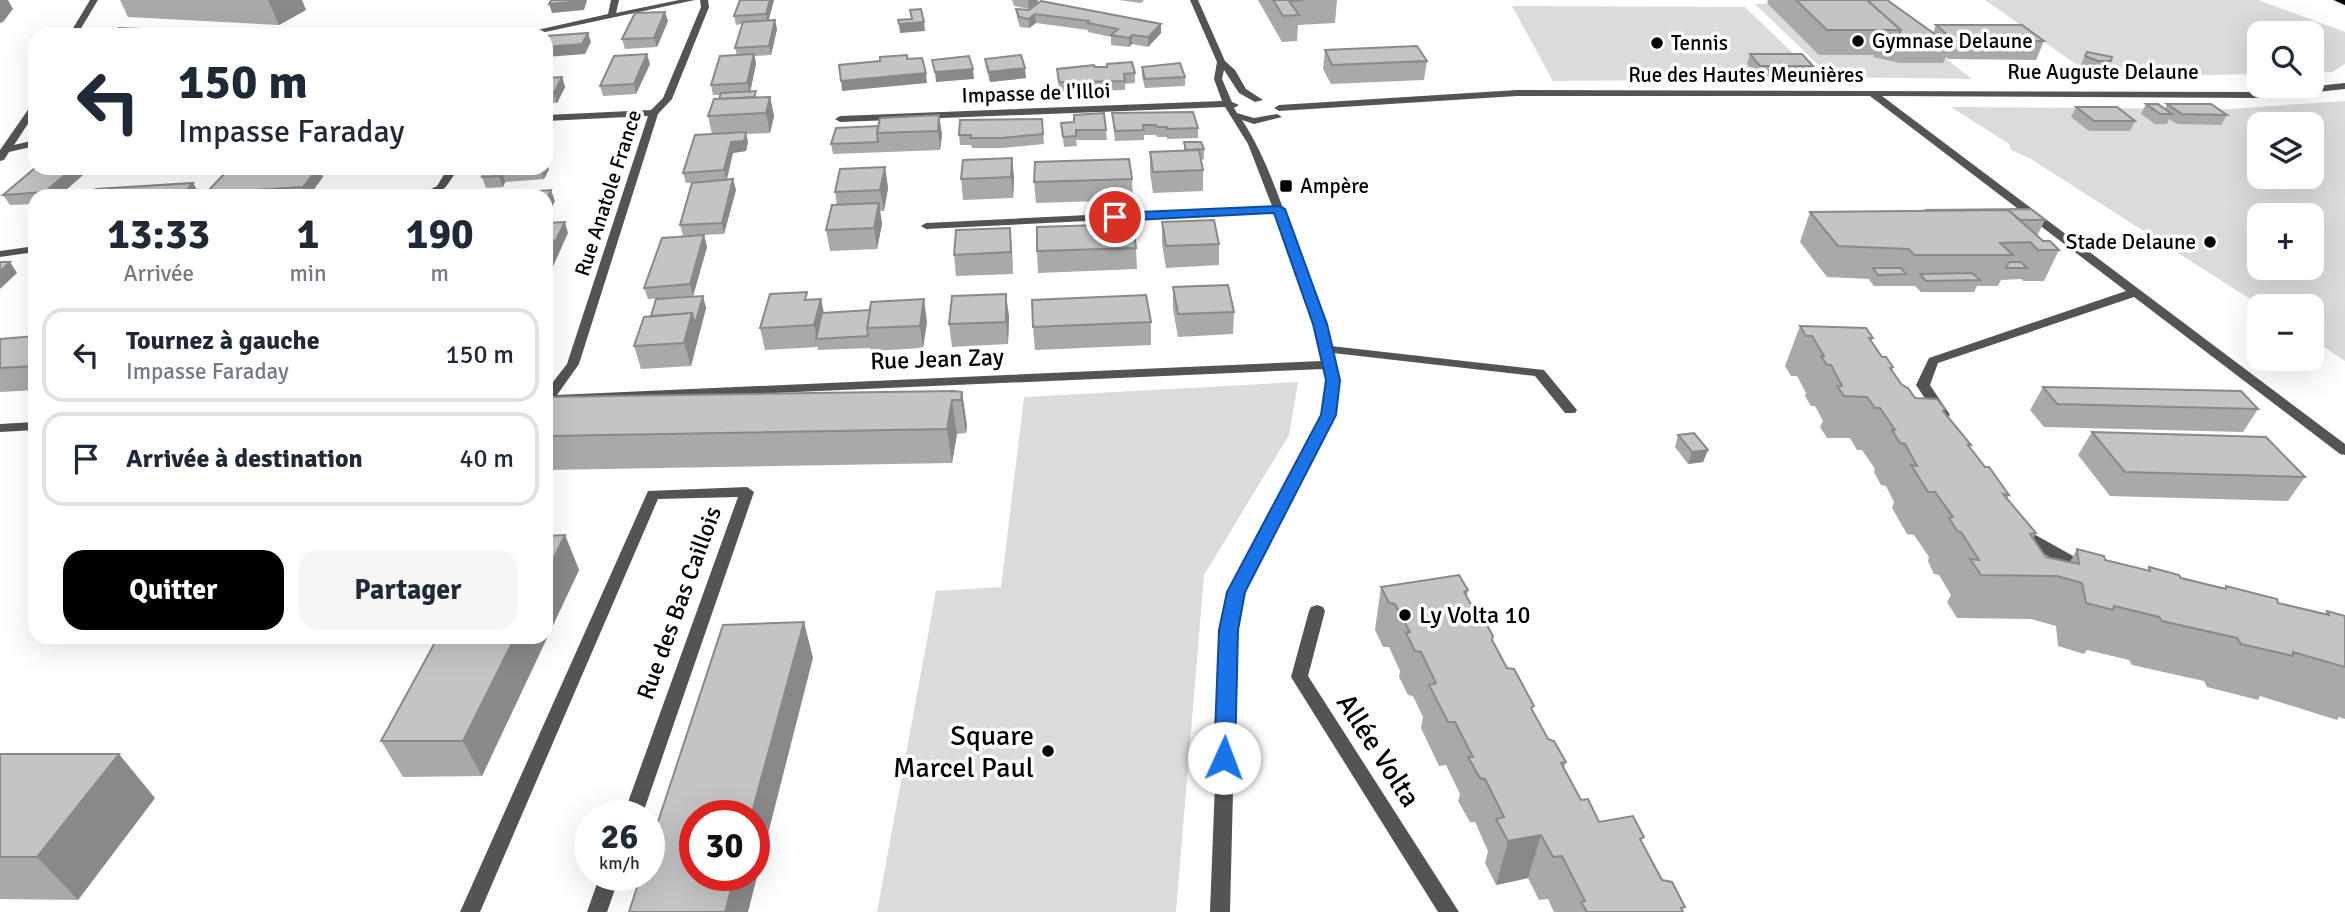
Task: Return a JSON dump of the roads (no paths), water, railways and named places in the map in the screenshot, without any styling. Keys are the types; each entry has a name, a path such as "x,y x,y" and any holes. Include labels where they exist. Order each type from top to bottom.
{"main road":[{"path":"2339,0 2345,2"}],"street":[{"path":"76,28 94,0"},
{"path":"612,15 615,0"},
{"path":"552,28 691,0"},
{"name":"Rue Anatole France","path":"553,390 573,365 654,113 667,99 705,8 704,0"},
{"path":"1194,0 1221,62 1232,72 1242,91 1278,112 1259,128 1253,144"},
{"path":"1220,912 1229,630 1236,592 1329,415 1333,387 1328,357 1279,209 1253,144 1218,79 1221,62"},
{"name":"Rue Auguste Delaune","path":"1872,93 2260,94 2345,86"},
{"name":"Rue des Hautes Meunières","path":"1232,108 1254,121 1278,112 1517,93 1872,93 2345,451"},
{"path":"1232,108 1258,100"},
{"name":"Impasse de l'Illoi","path":"840,119 1232,108"},
{"path":"553,118 654,113"},
{"path":"3,153 28,116"},
{"path":"3,153 28,145"},
{"path":"438,189 448,175"},
{"path":"926,226 1279,209"},
{"path":"0,254 28,250"},
{"path":"1952,429 1923,385 1933,361 2136,292"},
{"path":"1328,357 1539,373 1570,410"},
{"name":"Rue Jean Zay","path":"553,399 1328,357"},
{"path":"0,428 28,426"},
{"name":"Rue des Bas Caillois","path":"470,912 653,494 747,492 638,800"},
{"path":"2012,517 2027,538 2098,576"},
{"name":"Allée Volta","path":"1317,611 1299,677 1449,912"},
{"path":"597,912 604,891"}],"place":[{"name":"Gymnase Delaune","path":"1858,41"},
{"name":"Tennis","path":"1657,43"},
{"name":"Ampère","path":"1286,186"},
{"name":"Stade Delaune","path":"2210,242"},
{"name":"Ly Volta 10","path":"1405,615"},
{"name":"Square Marcel Paul","path":"1048,751"}]}
